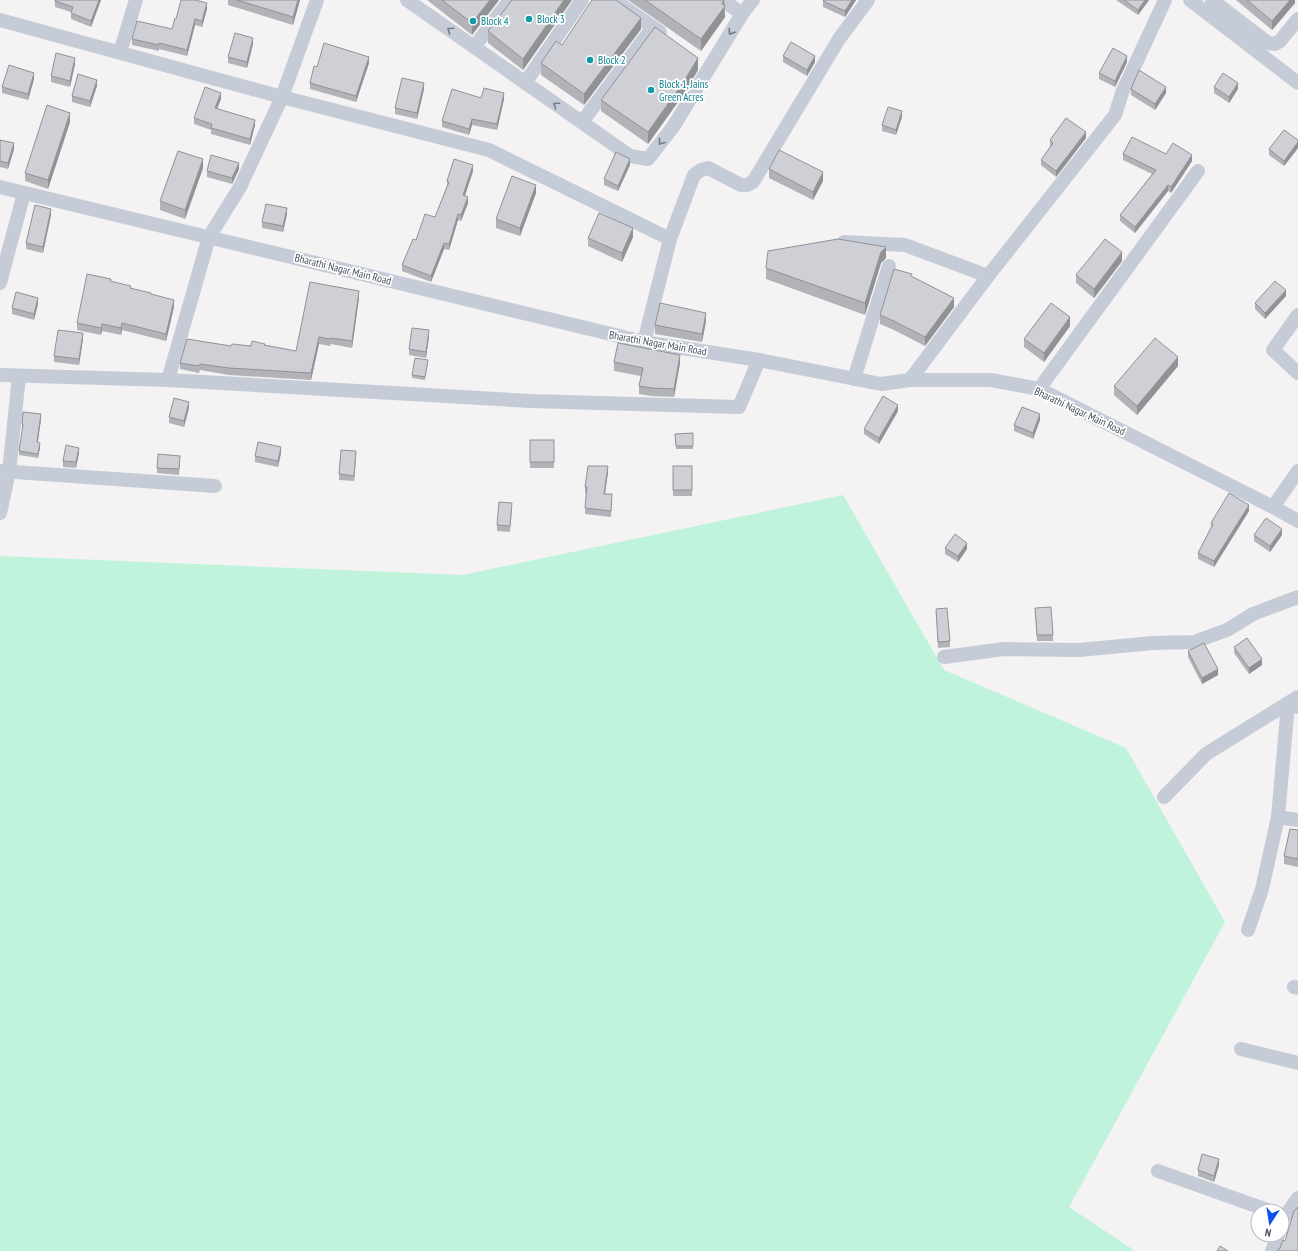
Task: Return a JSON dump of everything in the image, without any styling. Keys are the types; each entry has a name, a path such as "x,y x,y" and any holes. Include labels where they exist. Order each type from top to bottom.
{"street":[{"path":"120,52 136,0"},
{"path":"168,380 209,237 240,187 282,97 317,0"},
{"path":"407,0 424,5 474,47 630,156 648,160 673,127 752,0"},
{"path":"474,47 510,0"},
{"path":"525,83 582,0"},
{"path":"614,0 672,40"},
{"path":"723,0 742,14"},
{"path":"644,342 670,239 694,174 708,168 741,185 747,185 753,182 839,39 868,0"},
{"path":"910,380 988,276 1115,116 1122,93 1165,0"},
{"path":"1190,0 1298,83"},
{"path":"1212,0 1268,43 1275,44 1280,41 1298,18"},
{"path":"0,20 282,97 489,150 670,239"},
{"path":"582,122 653,27"},
{"path":"697,58 709,67"},
{"path":"1039,389 1198,171"},
{"name":"Bharathi Nagar Main Road","path":"0,187 644,342 759,360 881,384 910,380 991,380 1039,389 1274,507 1298,521"},
{"path":"0,283 24,193"},
{"path":"828,241 905,245 988,276"},
{"path":"854,379 889,266"},
{"path":"1298,315 1273,350 1298,373"},
{"path":"0,375 168,380 530,400 739,407 759,360"},
{"path":"0,513 4,472 19,376"},
{"path":"1274,507 1298,471"},
{"path":"4,472 215,486"},
{"path":"944,657 1004,650 1079,650 1153,643 1194,642 1227,630 1253,614 1298,597"},
{"path":"1164,797 1206,754 1294,703"},
{"path":"1248,930 1262,889 1278,817 1294,703"},
{"path":"1278,817 1298,820"},
{"path":"1241,1049 1298,1063"},
{"path":"1158,1171 1250,1204"},
{"path":"1290,1209 1298,1198"}],"green space":[{"path":"843,495 944,670 1126,748 1225,922 1069,1207 1135,1251 0,1251 0,556 463,575"}],"building":[{"path":"55,0 99,0 91,21 71,13 73,7"},
{"path":"181,0 195,0 207,3 202,21 195,19 187,50 159,43 159,45 132,39 137,21 172,29"},
{"path":"237,0 298,0 293,17"},
{"path":"442,0 490,0 472,23"},
{"name":"Block 3","path":"512,0 564,0 523,59 488,31"},
{"name":"Block 2","path":"592,0 616,0 641,18 584,94 541,63 556,41 562,45"},
{"path":"645,0 724,0 722,4 725,6 701,39"},
{"path":"852,0 845,11 823,1"},
{"path":"1124,0 1145,0 1138,10"},
{"path":"1247,0 1290,0 1272,21"},
{"name":"Block 1, Jains Green Acres","path":"655,27 698,58 683,83 648,132 601,100"},
{"path":"235,33 253,38 247,62 228,57"},
{"path":"791,42 815,56 807,70 783,56"},
{"path":"324,43 369,57 356,96 310,83 314,66 317,67"},
{"path":"1113,48 1127,56 1115,81 1099,73"},
{"path":"56,53 75,58 70,81 51,76"},
{"path":"9,65 34,73 28,94 2,87"},
{"path":"1139,70 1166,87 1155,104 1131,89"},
{"path":"1223,73 1238,83 1229,97 1214,87"},
{"path":"78,74 97,80 90,101 72,96"},
{"path":"402,78 424,83 417,113 395,108"},
{"path":"205,87 221,93 215,108 255,120 250,139 211,128 212,124 194,118"},
{"path":"484,88 504,93 497,124 472,119 469,129 442,121 452,89 481,98"},
{"path":"47,105 70,113 48,180 25,173"},
{"path":"888,107 902,111 896,130 882,125"},
{"path":"1066,118 1086,132 1056,171 1041,160 1053,143 1050,140"},
{"path":"1284,130 1298,140 1298,142 1284,161 1269,149"},
{"path":"1132,137 1166,154 1173,143 1192,155 1171,187 1168,185 1135,227 1120,215 1156,170 1123,154"},
{"path":"0,140 14,143 8,163 0,161"},
{"path":"779,150 823,172 813,192 769,169"},
{"path":"178,151 203,159 185,210 160,201"},
{"path":"616,152 630,159 618,186 604,179"},
{"path":"211,155 239,163 232,178 207,171"},
{"path":"454,159 473,165 463,195 468,197 461,215 458,214 449,244 444,243 431,276 402,265 413,239 416,240 425,214 435,217 449,182 447,181"},
{"path":"512,176 536,185 520,228 496,219"},
{"path":"266,204 287,208 283,226 262,222"},
{"path":"35,205 51,209 43,247 26,243"},
{"path":"599,213 633,228 622,253 588,238"},
{"path":"838,239 886,247 881,252 865,303 766,268 768,251"},
{"path":"1105,239 1122,252 1094,289 1076,275"},
{"path":"894,269 912,274 911,276 954,298 925,337 880,315"},
{"path":"87,274 111,279 110,281 131,286 130,288 174,300 166,334 122,323 121,328 102,324 101,328 77,323"},
{"path":"1275,281 1286,290 1265,313 1255,303"},
{"path":"310,282 359,291 352,341 319,337 311,373 229,368 200,364 199,366 180,363 187,339 231,346 232,344 251,346 252,341 265,344 264,345 296,351"},
{"path":"16,292 38,298 34,314 12,308"},
{"path":"660,303 706,313 702,334 655,325"},
{"path":"1051,303 1070,317 1044,353 1024,339"},
{"path":"412,328 429,330 426,352 409,349"},
{"path":"58,330 83,333 79,359 54,356"},
{"path":"1155,338 1178,357 1137,406 1114,386"},
{"path":"618,343 680,355 674,389 639,386 643,368 614,362"},
{"path":"415,358 428,360 425,377 412,375"},
{"path":"883,396 898,405 879,438 864,429"},
{"path":"174,398 189,402 184,421 169,417"},
{"path":"1022,407 1040,414 1033,433 1014,425"},
{"path":"23,412 41,414 37,442 40,443 38,454 19,451 23,424"},
{"path":"693,433 693,446 676,446 675,434"},
{"path":"530,440 554,440 554,462 530,462"},
{"path":"258,442 281,447 278,461 255,456"},
{"path":"66,445 79,448 76,462 63,461"},
{"path":"341,450 356,451 354,476 339,474"},
{"path":"158,454 180,456 179,469 157,468"},
{"path":"588,466 608,466 604,494 612,494 611,511 585,508 587,487 585,487"},
{"path":"673,466 692,466 692,490 673,490"},
{"path":"1229,493 1249,505 1214,561 1198,553 1213,524 1211,523"},
{"path":"499,502 512,503 510,526 497,525"},
{"path":"1266,518 1282,529 1270,546 1254,535"},
{"path":"955,534 967,543 958,556 945,548"},
{"path":"1051,607 1053,635 1037,635 1035,608"},
{"path":"947,608 950,641 938,642 936,609"},
{"path":"1247,638 1262,659 1249,668 1234,647"},
{"path":"1204,643 1218,669 1202,678 1188,651"},
{"path":"1290,829 1298,830 1298,859 1284,856"},
{"path":"1202,1154 1219,1159 1214,1176 1198,1170"},
{"path":"1298,1207 1298,1251 1277,1251 1282,1243 1290,1243 1290,1224 1294,1211"},
{"path":"1220,1246 1228,1251 1217,1251"}],"place":[{"name":"Block 3","path":"529,19"},
{"name":"Block 4","path":"473,21"},
{"name":"Block 2","path":"590,60"},
{"name":"Block 1, Jains Green Acres","path":"651,90"}]}
